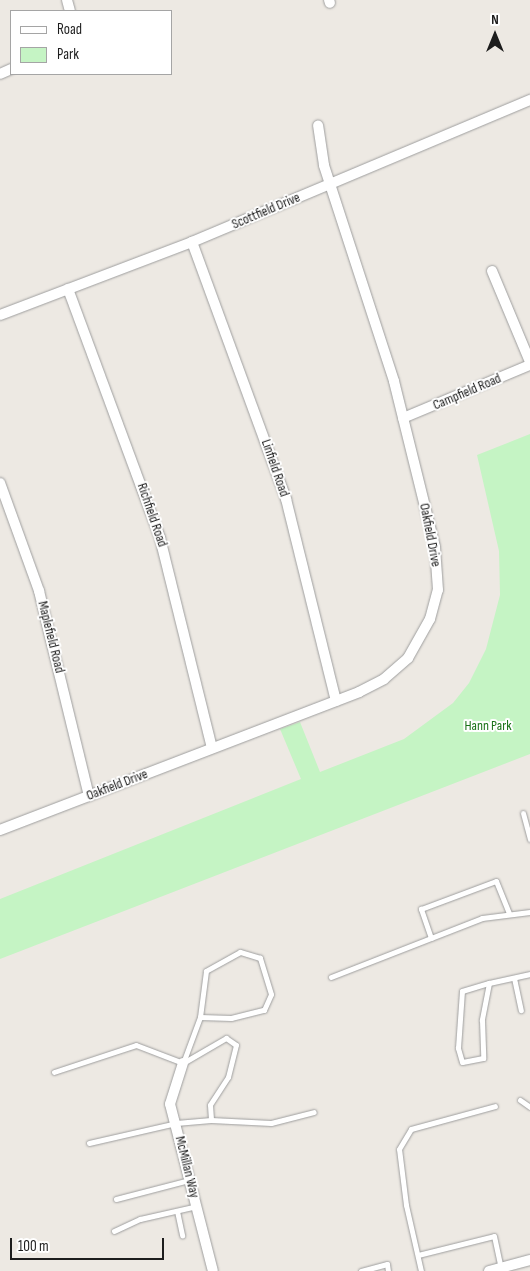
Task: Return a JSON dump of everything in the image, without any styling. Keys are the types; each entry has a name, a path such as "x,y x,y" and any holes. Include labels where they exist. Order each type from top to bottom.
{"street":[{"name":"Scottfield Drive","path":"0,314 192,242 530,100"},
{"name":"Oakfield Drive","path":"0,830 372,686 396,670 420,639 435,604 437,562 403,418 378,324 320,152 318,125"},
{"name":"Linfield Road","path":"192,242 286,499 336,701"},
{"path":"492,271 530,363"},
{"name":"Richfield Road","path":"68,289 157,529 212,748"},
{"name":"Campfield Road","path":"403,418 530,363"},
{"name":"Maplefield Road","path":"0,483 39,591 89,796"},
{"name":"McMillan Way","path":"183,1063 170,1104 213,1271"},
{"path":"489,1271 530,1260"}],"lane":[{"path":"523,813 530,838"},
{"path":"431,938 421,909 496,881 509,914"},
{"path":"331,977 482,918 530,912"},
{"path":"183,1063 200,1017 206,971 240,952 260,958 271,994 264,1010 231,1018 200,1017"},
{"path":"489,983 482,1020 483,1058 462,1062 458,1048 462,991 489,983 530,974"},
{"path":"514,978 521,1010"},
{"path":"183,1063 226,1038 236,1045 228,1077 210,1105 211,1120"},
{"path":"54,1072 136,1045 183,1063"},
{"path":"520,1100 530,1107"},
{"path":"421,1271 406,1205 399,1149 411,1129 495,1106"},
{"path":"89,1143 176,1123 211,1120 271,1123 314,1112"},
{"path":"116,1199 190,1179"},
{"path":"114,1231 140,1219 197,1206"},
{"path":"177,1211 182,1235"},
{"path":"418,1255 494,1236 501,1268"},
{"path":"361,1271 386,1264 388,1271"}],"green space":[{"name":"Hann Park","path":"530,434 530,754 0,959 0,899 301,779 280,729 300,722 320,772 404,739 453,703 469,683 486,649 500,595 499,551 477,455"}]}
